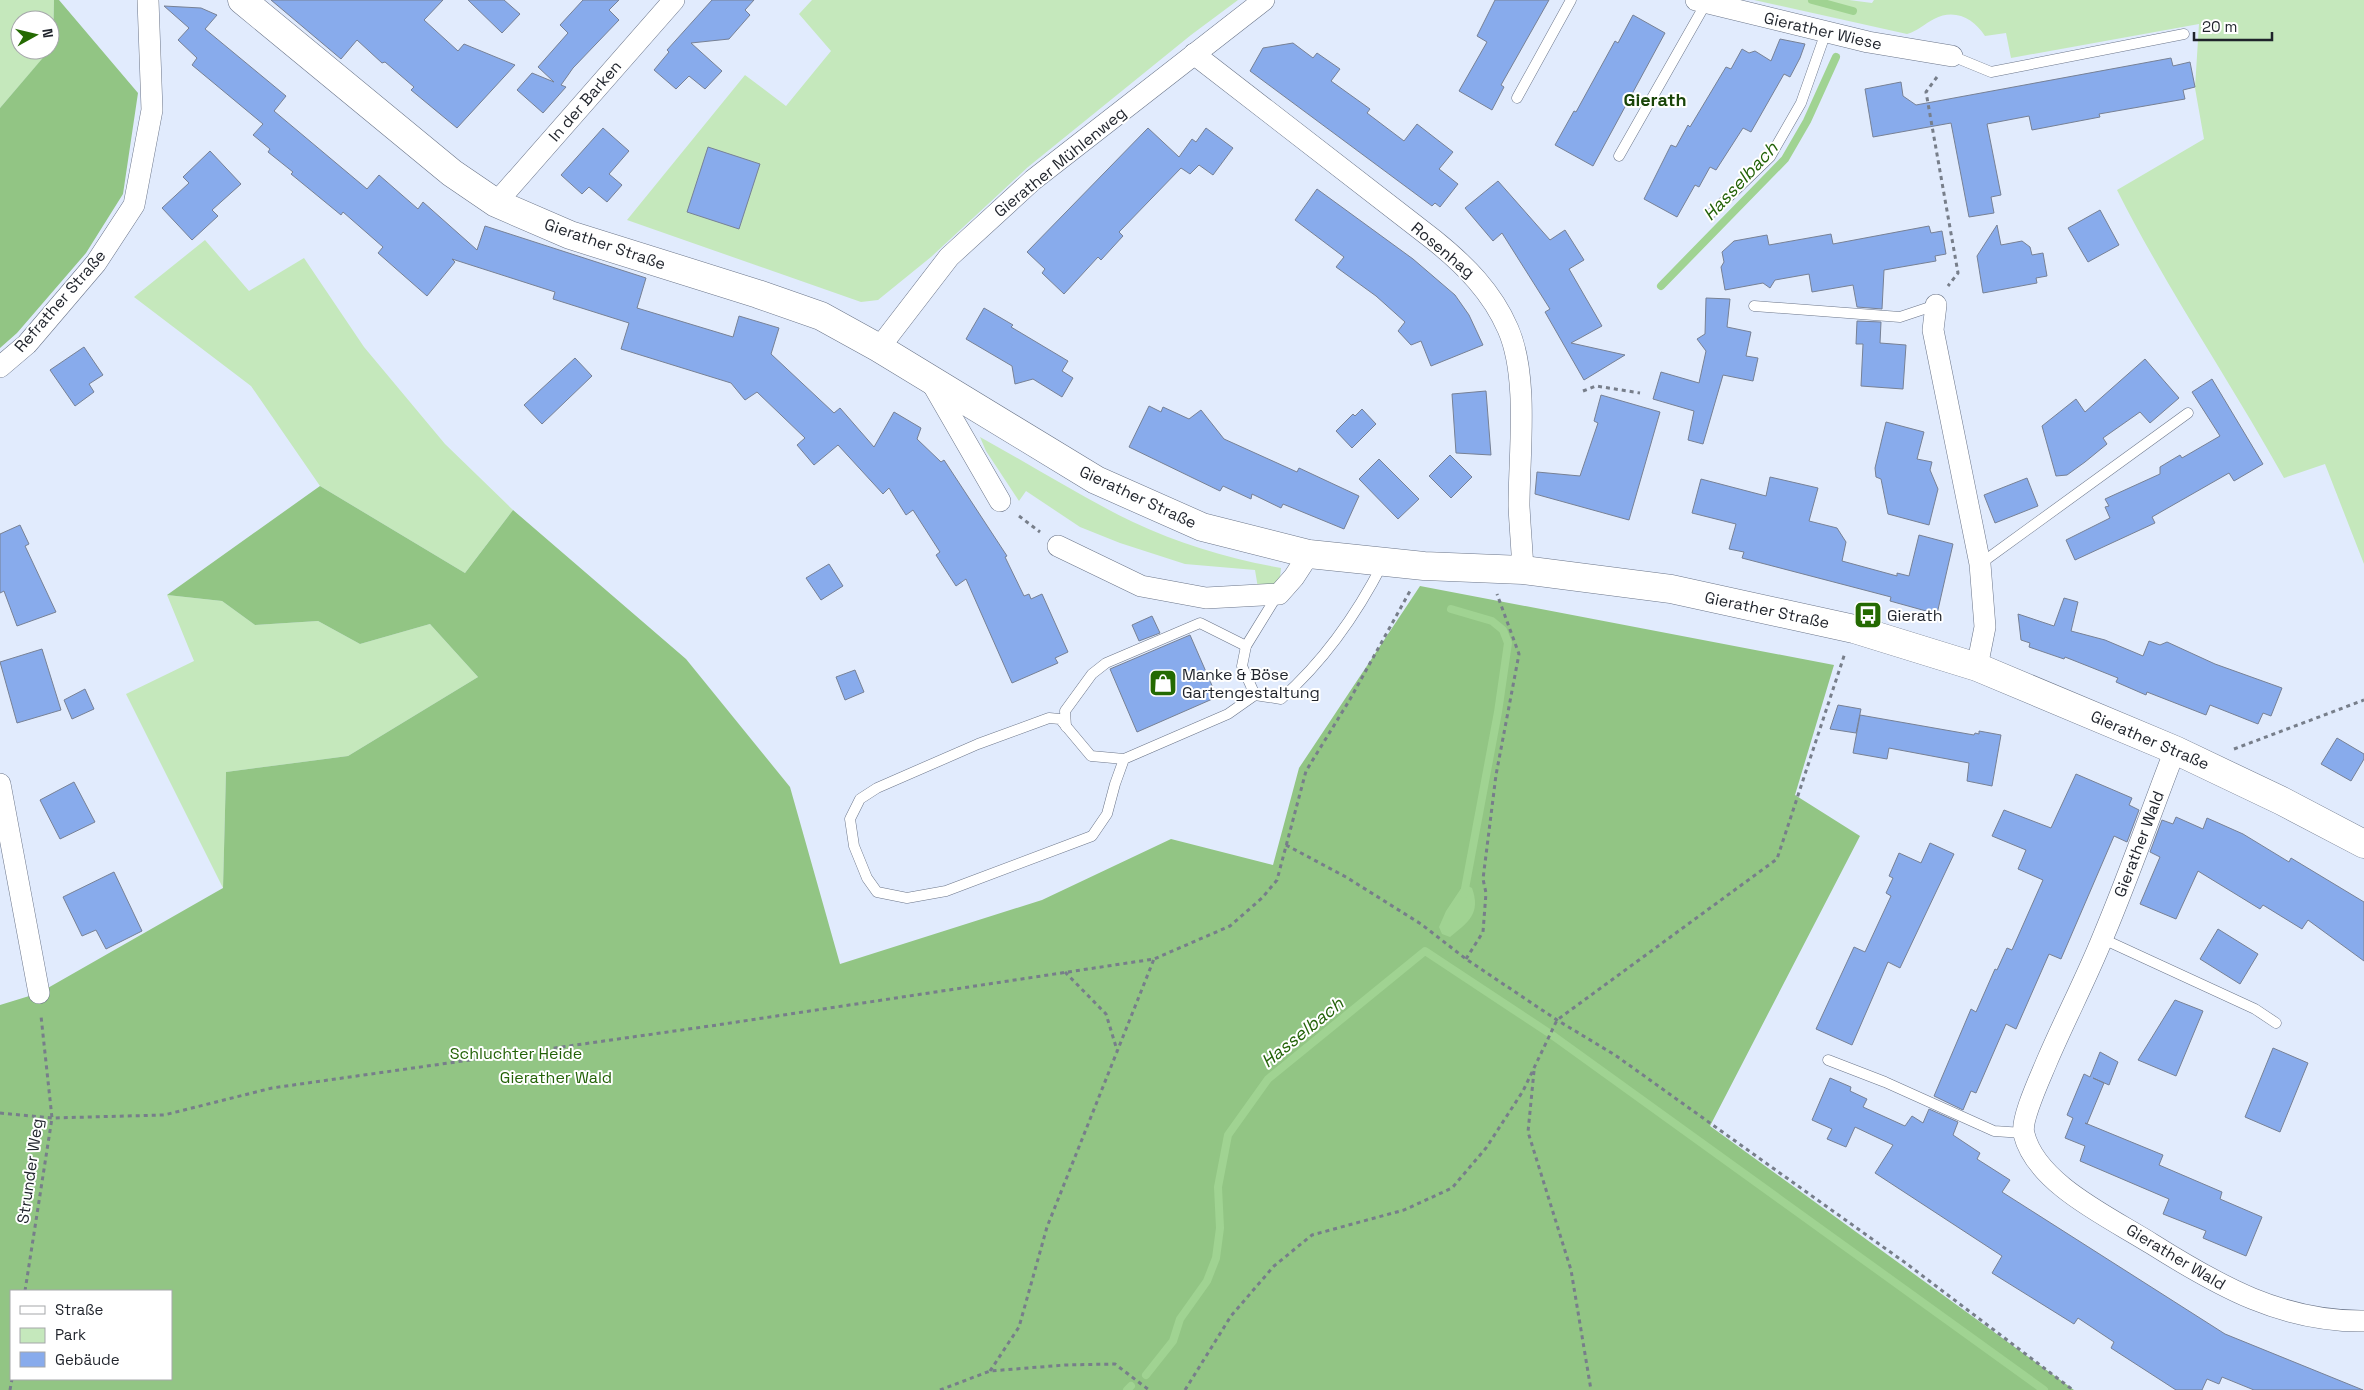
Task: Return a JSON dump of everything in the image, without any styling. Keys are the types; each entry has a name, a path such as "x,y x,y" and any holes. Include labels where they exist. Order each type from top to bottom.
{"street":[{"name":"Refrather Straße","path":"0,367 27,344 96,264 134,205 152,110 148,0"},
{"name":"Gierather Straße","path":"242,0 452,173 496,202 570,235 758,294 821,316 879,348 1096,480 1202,527 1308,554 1424,566 1523,570 1671,589 1854,629 1977,667 2175,750 2282,801 2364,844"},
{"name":"In der Barken","path":"496,202 674,0"},
{"name":"Gierather Mühlenweg","path":"879,348 949,257 1033,180 1264,0"},
{"name":"Gierather Wiese","path":"1701,1 1868,42 1952,56"},
{"name":"Rosenhag","path":"1194,54 1441,245 1481,283 1508,329 1518,368 1523,570"},
{"path":"1936,306 1933,330 1980,564 1985,627 1977,667"},
{"name":"Gierather Straße","path":"929,378 1000,501"},
{"path":"1058,546 1141,586 1206,598 1279,594 1294,577 1308,554"},
{"name":"Gierather Wald","path":"2175,750 2103,938 2068,1012 2030,1103 2023,1133 2037,1164 2069,1192 2184,1264 2245,1297 2294,1314 2364,1321"},
{"path":"0,784 39,993"}],"lane":[{"path":"1517,98 1571,0"},
{"path":"1619,156 1701,1"},
{"path":"1713,212 1770,157 1801,103 1826,32"},
{"path":"1952,56 1991,72 2184,34"},
{"path":"1754,306 1900,317 1936,306"},
{"path":"1980,564 2188,413"},
{"path":"1124,760 1107,814 1092,836 946,890 908,898 877,892 867,878 854,846 850,819 860,799 877,788 970,747 1049,718 1060,719 1091,756 1124,760 1228,714 1254,695 1281,699 1308,676 1339,635 1370,587 1383,562"},
{"path":"1254,695 1242,666 1246,646 1279,594"},
{"path":"1066,726 1065,711 1092,674 1106,663 1139,647 1200,623 1246,646"},
{"path":"2103,938 2255,1008 2276,1023"},
{"path":"1828,1060 1886,1082 1994,1131 2023,1133"}],"path":[{"path":"1936,306 1958,273 1926,92 1952,56"},
{"path":"1583,391 1596,386 1640,393"},
{"path":"1000,501 1058,546"},
{"path":"0,1113 52,1118 164,1114 272,1088 717,1025 1154,959 1230,926 1262,898 1277,880 1306,771 1349,701 1424,566"},
{"path":"1466,959 1483,932 1486,893 1483,879 1495,784 1519,654 1488,569"},
{"path":"1185,1390 1230,1316 1274,1266 1312,1235 1404,1210 1452,1188 1486,1148 1523,1091 1557,1020 1777,859 1854,629"},
{"path":"2215,768 2236,747 2364,700"},
{"path":"1286,845 1346,877 1421,924 1466,959 1557,1020 1615,1055 1732,1136 1907,1264 2073,1390"},
{"path":"990,1371 1019,1327 1047,1226 1154,959"},
{"path":"1064,972 1106,1014 1117,1050"},
{"name":"Strunder Weg","path":"25,1290 52,1118 39,993"},
{"path":"1535,1068 1528,1132 1571,1270 1590,1390"},
{"path":"940,1390 990,1371 1065,1365 1115,1364 1149,1390"}],"green space":[{"path":"0,0 54,0 54,10 10,10 10,60 41,60 0,108"},
{"path":"54,0 59,0 138,93 123,194 86,253 17,333 0,348 0,108 41,60 60,60 60,10 54,10"},
{"path":"812,0 1238,0 1191,35 1028,167 931,257 878,300 861,302 627,220 745,75 786,106 831,51 799,14"},
{"path":"1754,0 1849,0 1872,3 1874,0 2364,0 2364,564 2325,464 2284,478 2136,227 2117,190 2204,139 2195,88 2199,24 2011,58 2006,33 1985,36 1970,20 1956,15 1942,16 1907,34"},
{"path":"205,240 249,291 304,258 364,347 445,444 513,510 465,573 320,486 251,386 134,297"},
{"path":"980,437 1075,492 1133,522 1206,550 1281,568 1280,578 1271,588 1258,588 1255,570 1185,564 1120,543 1080,527 1026,491 1019,501 986,451"},
{"name":"Schluchter Heide","path":"320,486 465,573 513,510 686,659 790,787 840,964 1042,900 1171,839 1273,865 1299,768 1420,586 1834,665 1795,795 1860,836 1710,1126 2074,1390 0,1390 0,1005 39,993 223,888 226,772 348,756 478,677 430,624 360,644 318,621 255,625 222,601 167,595"},
{"path":"167,595 222,601 255,625 318,621 360,644 430,624 478,677 348,756 226,772 223,888 126,694 194,661"}],"shaded area":[{"path":"1464,884 1472,888 1475,904 1474,911 1463,927 1450,937 1442,934 1439,927 1446,911"}],"building":[{"path":"271,0 443,0 424,20 458,51 464,44 515,65 457,128 411,90 414,87 385,62 382,63 357,40 341,59"},
{"path":"468,0 504,0 520,14 502,33"},
{"path":"583,0 619,0 609,10 619,20 573,68 561,85 566,87 543,113 517,90 532,73 554,82 538,67 568,33 560,25"},
{"path":"712,0 754,0 745,10 750,15 729,39 691,43 722,71 705,89 689,76 676,89 654,70 669,52 667,50"},
{"path":"1495,0 1549,0 1501,85 1504,87 1492,110 1459,91 1487,42 1477,36"},
{"path":"164,6 201,8 217,15 205,29 286,96 274,111 367,189 379,175 418,209 423,202 477,250 485,226 646,278 637,308 733,337 739,316 779,328 771,354 834,413 840,408 874,447 894,412 921,428 917,439 941,462 944,460 1007,556 1005,557 1024,596 1029,594 1031,599 1042,594 1068,652 1055,658 1058,663 1012,683 966,579 956,586 936,555 940,552 913,510 906,515 889,488 883,494 838,445 814,465 797,445 805,438 757,392 745,400 731,383 621,349 629,323 553,299 555,292 452,259 455,262 427,296 378,253 383,247 343,212 341,215 291,174 293,172 268,152 270,149 253,135 263,124 192,65 197,58 178,40 189,28"},
{"path":"1633,15 1665,33 1593,166 1555,145 1574,111 1576,112 1615,41 1618,43"},
{"path":"1780,39 1805,44 1790,77 1784,74 1751,132 1743,128 1716,170 1710,167 1699,187 1695,185 1677,217 1644,199 1671,145 1676,147 1726,67 1731,69 1742,49 1749,53 1755,51 1771,61"},
{"path":"1293,43 1313,58 1317,53 1340,69 1331,81 1370,109 1367,113 1404,141 1417,124 1453,152 1439,169 1458,184 1440,207 1435,203 1432,206 1250,71 1263,48"},
{"path":"2171,58 2173,66 2190,62 2195,87 2183,90 2185,99 2099,114 2100,117 2032,130 2029,116 1987,124 2001,195 1991,197 1994,213 1969,217 1951,123 1873,137 1865,89 1901,82 1903,96 1916,105"},
{"path":"603,128 629,151 609,174 622,185 607,202 589,187 582,194 561,175"},
{"path":"1148,128 1179,157 1192,139 1196,142 1206,128 1233,148 1213,175 1199,165 1190,174 1181,168 1119,232 1123,236 1101,260 1098,257 1064,294 1042,273 1045,269 1027,252"},
{"path":"708,147 760,164 739,229 687,212"},
{"path":"210,151 241,184 212,210 218,216 192,240 162,208 189,183 183,177"},
{"path":"1498,181 1550,240 1565,230 1584,260 1569,269 1602,326 1571,343 1625,355 1584,380 1545,312 1550,309 1502,233 1493,241 1465,208"},
{"path":"1317,189 1413,259 1455,295 1469,315 1483,345 1431,366 1421,341 1411,345 1398,331 1405,322 1376,296 1336,267 1344,257 1295,220"},
{"path":"2100,210 2119,245 2088,262 2068,228"},
{"path":"1997,225 2001,245 2022,241 2030,247 2032,255 2043,253 2047,276 2036,278 2037,283 1983,293 1977,256"},
{"path":"1929,226 1931,233 1942,231 1946,254 1935,256 1936,261 1884,270 1882,309 1857,307 1853,285 1812,292 1809,274 1775,280 1770,288 1763,283 1725,290 1721,267 1724,262 1722,252 1734,241 1767,235 1769,245 1831,234 1833,244"},
{"path":"1706,298 1730,299 1727,327 1751,332 1746,356 1758,358 1753,381 1723,375 1703,444 1688,440 1694,411 1653,399 1661,372 1699,383 1706,351 1697,339 1705,334"},
{"path":"984,308 1013,325 1011,327 1068,361 1062,371 1073,378 1062,397 1033,379 1015,384 1012,366 966,339"},
{"path":"1857,321 1881,322 1880,343 1906,345 1903,389 1861,386 1863,344 1856,344"},
{"path":"84,347 103,375 89,384 94,392 75,406 50,370"},
{"path":"575,358 592,376 542,424 524,405"},
{"path":"2145,359 2179,398 2150,423 2140,412 2103,438 2107,444 2085,462 2067,475 2056,476 2042,426 2076,399 2085,412"},
{"path":"2212,379 2263,464 2234,481 2229,473 2152,517 2155,523 2075,560 2066,540 2110,518 2105,507 2109,506 2105,499 2160,474 2160,467 2180,455 2182,458 2220,436 2192,392"},
{"path":"1486,391 1491,455 1456,453 1452,394"},
{"path":"1601,395 1660,412 1629,520 1535,494 1537,472 1580,476 1598,423 1594,421"},
{"path":"1149,406 1161,412 1163,407 1189,419 1201,410 1224,439 1297,472 1299,468 1359,496 1344,529 1283,504 1281,508 1252,494 1251,499 1223,486 1220,491 1129,447"},
{"path":"1362,409 1376,424 1352,448 1336,431 1353,414 1355,416"},
{"path":"1886,422 1924,432 1917,459 1932,462 1930,470 1938,489 1929,525 1888,514 1881,479 1876,477 1875,468"},
{"path":"1450,455 1472,477 1451,498 1429,476"},
{"path":"1379,459 1419,499 1398,519 1359,479"},
{"path":"1770,477 1818,488 1809,521 1837,528 1846,542 1842,561 1897,576 1897,573 1909,576 1919,535 1953,544 1937,614 1890,601 1891,597 1742,558 1744,552 1729,549 1736,524 1692,513 1701,479 1766,496"},
{"path":"2027,478 2038,506 1995,523 1984,495"},
{"path":"20,525 29,544 25,546 56,612 17,626 4,591 0,593 0,534"},
{"path":"829,564 843,586 821,600 806,578"},
{"path":"2064,598 2078,602 2071,631 2105,640 2143,656 2149,641 2160,645 2167,642 2215,664 2282,688 2271,716 2263,713 2258,724 2210,705 2206,715 2147,692 2146,695 2116,682 2118,678 2065,657 2064,659 2029,647 2030,643 2021,640 2018,614 2054,626"},
{"path":"1152,616 1160,633 1139,641 1132,625"},
{"name":"Manke & Böse Gartengestaltung","path":"1190,635 1217,697 1137,732 1110,669"},
{"path":"42,649 61,710 17,723 0,662"},
{"path":"855,670 864,692 845,700 836,677"},
{"path":"85,689 94,709 72,719 64,700"},
{"path":"1838,705 1861,709 1856,733 1830,729"},
{"path":"1860,715 1974,735 1975,733 1979,734 1979,731 2001,735 1992,786 1967,781 1969,763 1889,748 1887,759 1853,753"},
{"path":"2337,738 2364,754 2364,759 2351,781 2321,764"},
{"path":"2076,774 2132,798 2129,805 2139,810 2127,842 2114,836 2061,959 2049,954 2016,1029 2006,1024 1976,1093 1971,1091 1963,1110 1934,1096 1971,1009 1976,1012 1995,969 1997,970 2007,948 2012,950 2043,880 2018,869 2026,850 1992,836 2004,810 2051,828"},
{"path":"74,782 95,822 60,839 40,800"},
{"path":"2176,817 2203,829 2207,818 2243,834 2289,862 2291,858 2364,902 2364,961 2308,920 2302,929 2263,905 2260,909 2198,871 2176,919 2140,904 2160,857 2150,852 2162,820 2173,824"},
{"path":"1930,843 1954,854 1900,968 1888,962 1852,1045 1816,1029 1854,947 1865,952 1891,896 1886,893 1893,878 1889,876 1899,853 1921,863"},
{"path":"114,872 142,931 106,949 96,930 82,936 63,897"},
{"path":"2218,929 2258,954 2240,984 2200,959"},
{"path":"2175,1000 2203,1011 2176,1076 2138,1060"},
{"path":"2273,1048 2308,1063 2280,1132 2245,1117"},
{"path":"2100,1052 2118,1062 2109,1085 2093,1078 2104,1083 2087,1124 2163,1155 2159,1165 2222,1192 2220,1199 2262,1217 2246,1256 2203,1238 2206,1231 2163,1214 2169,1199 2080,1161 2085,1146 2065,1138 2073,1118 2067,1115 2084,1074 2090,1077"},
{"path":"1830,1078 1851,1087 1850,1091 1867,1099 1863,1107 1905,1126 1912,1116 1923,1123 1929,1109 1958,1122 1953,1135 1980,1153 1977,1159 2010,1180 2002,1192 2225,1334 2363,1390 2254,1390 2222,1377 2219,1384 2207,1379 2202,1390 2176,1390 2111,1348 2114,1342 2078,1318 2074,1324 1992,1273 2002,1256 1875,1173 1893,1145 1855,1127 1846,1147 1827,1139 1832,1129 1812,1120"}],"waterway":[{"name":"Hasselbach","path":"1812,0 1853,11"},
{"name":"Hasselbach","path":"1661,286 1785,159 1807,121 1836,57"},
{"name":"Hasselbach","path":"1451,609 1492,621 1503,630 1508,643 1498,712 1464,894"},
{"path":"1146,1375 1173,1341 1180,1319 1207,1281 1216,1258 1220,1228 1218,1187 1228,1135 1268,1079 1425,951 1552,1035 2044,1390"},
{"name":"Hasselbach","path":"1127,1390 1131,1386"}],"place":[{"name":"Gierath","path":"1868,615"},
{"name":"Manke & Böse Gartengestaltung","path":"1163,683"}],"district":[{"name":"Gierath","path":"1655,99"}]}
